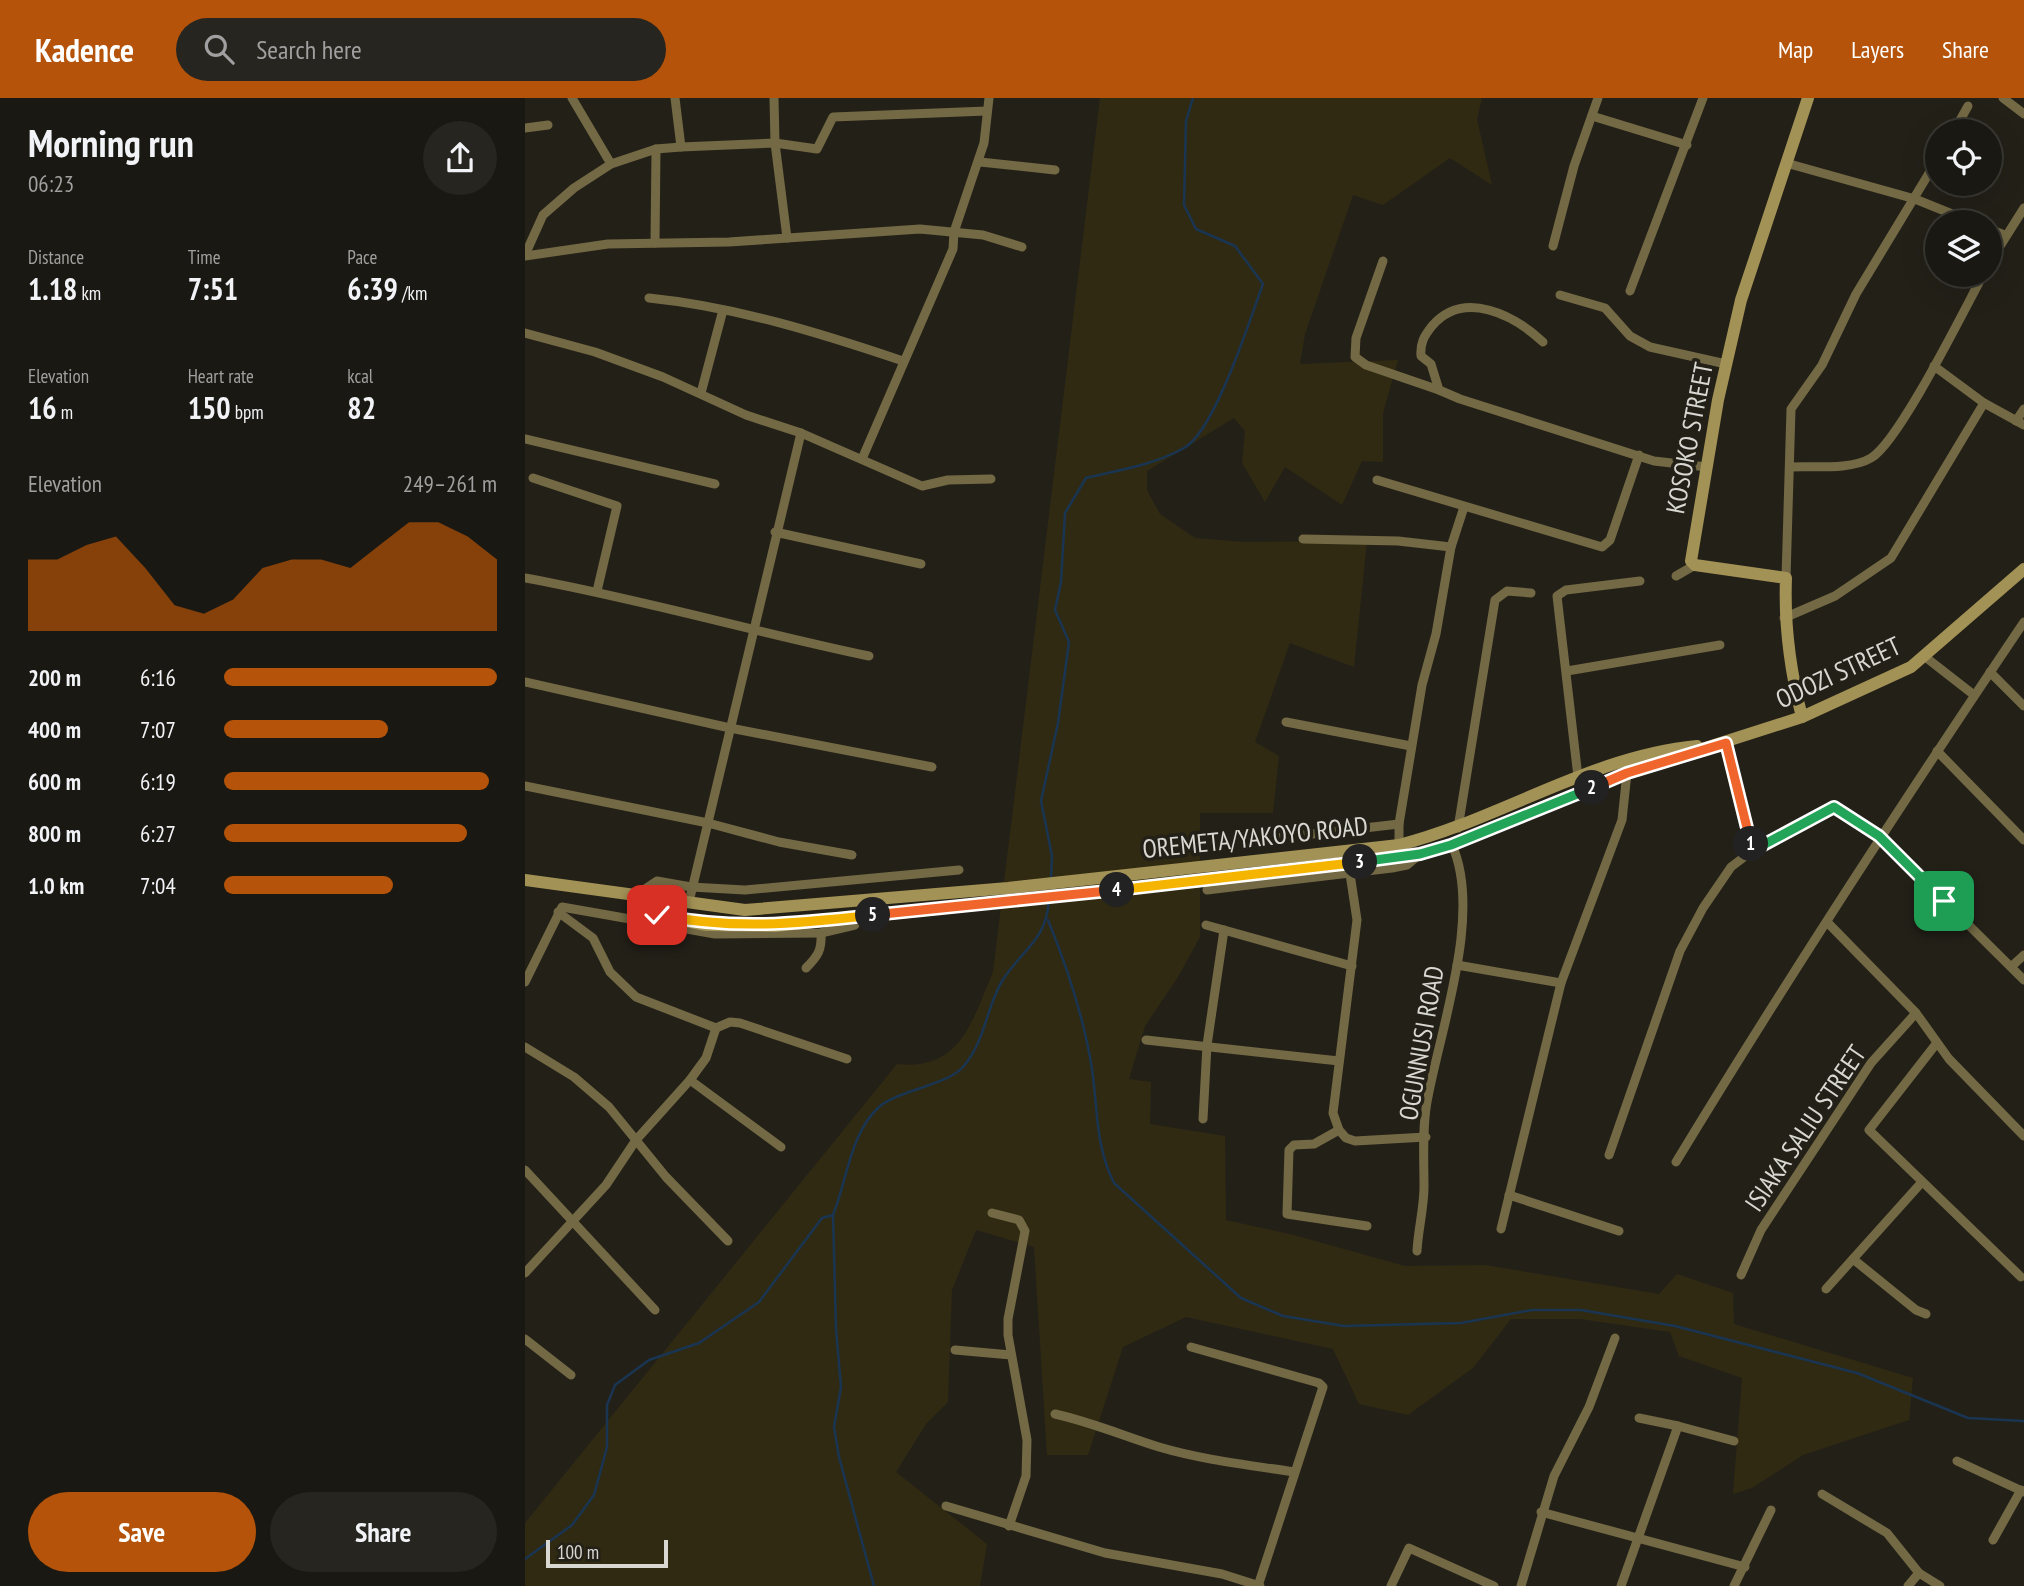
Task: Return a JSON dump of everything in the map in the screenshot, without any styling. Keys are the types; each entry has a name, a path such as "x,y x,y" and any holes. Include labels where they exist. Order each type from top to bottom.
{"main road":[{"name":"KOSOKO STREET","path":"1695,565 1691,561 1707,467 1741,300 1808,98"},
{"path":"1695,565 1786,578 1784,618 1789,665 1802,717"},
{"name":"ODOZI STREET","path":"1726,743 1802,717 1892,677 1924,656 2024,569"},
{"path":"641,896 657,915 706,925 775,926 1420,854 1451,845 1627,773 1726,743"},
{"name":"OREMETA/YAKOYO ROAD","path":"525,880 745,910 1008,888 1399,845 1458,828 1515,800 1644,753 1726,743"}],"street":[{"path":"572,98 611,164"},
{"path":"675,98 681,147"},
{"path":"774,98 775,143 787,238"},
{"path":"862,459 903,361 940,285 953,249 954,232 980,162 989,98"},
{"path":"1553,246 1574,166 1598,98"},
{"path":"1630,291 1703,98"},
{"path":"2003,98 2024,114"},
{"path":"1961,119 1968,106"},
{"path":"525,255 544,215 574,188 611,164 656,149 775,143 817,149 833,117 987,111"},
{"path":"1592,116 1686,145"},
{"path":"525,128 548,125"},
{"path":"655,243 656,149"},
{"path":"980,162 1055,170"},
{"path":"1786,163 1915,199 1942,210"},
{"path":"1786,578 1791,409 1822,365 1856,294 1925,181"},
{"path":"2002,239 2024,208"},
{"path":"525,255 608,244 787,238 859,231 983,234 1022,247"},
{"path":"1383,261 1356,338 1355,357 1366,365 1659,462 1707,467"},
{"path":"1791,467 1862,462 1878,453 1934,366 1977,287"},
{"path":"1560,295 1605,308 1630,336 1650,347 1726,364"},
{"path":"649,298 723,310 822,334 903,361"},
{"path":"1439,390 1431,364 1421,356 1420,347 1424,336 1451,310 1468,306 1481,307 1518,322 1543,342"},
{"path":"701,393 723,310"},
{"path":"525,333 596,352 701,393 746,415 801,433 922,486 948,480 991,479"},
{"path":"1934,366 1984,403 2020,423 2024,409"},
{"path":"1784,618 1835,596 1891,558 1909,523 1984,403"},
{"path":"688,902 754,632 775,531 801,433"},
{"path":"525,439 715,484"},
{"path":"1377,480 1602,547 1610,540 1639,455"},
{"path":"533,478 617,506 597,591"},
{"path":"1399,845 1399,824 1411,746 1451,547 1464,508"},
{"path":"775,531 921,564"},
{"path":"1303,539 1398,541 1451,547"},
{"path":"1676,576 1695,565"},
{"path":"525,578 597,591 754,632 870,656"},
{"path":"1578,777 1557,596 1566,590 1640,582"},
{"path":"1458,828 1496,600 1507,591 1531,593"},
{"path":"1676,1162 1782,988 1828,923 1879,836 2024,622"},
{"path":"1567,671 1720,645"},
{"path":"1924,656 1974,695"},
{"path":"1990,673 2024,706"},
{"path":"525,682 730,728 932,767"},
{"path":"1286,722 1411,746"},
{"path":"1726,743 1752,851"},
{"path":"1937,751 2024,840"},
{"path":"1501,1229 1561,983 1622,820 1627,773"},
{"path":"525,786 708,823 779,842 852,855"},
{"path":"1609,1155 1680,951 1731,867 1752,851 1834,807 1879,836 2024,980"},
{"path":"1277,838 1399,824"},
{"name":"OGUNNUSI ROAD","path":"1417,1251 1427,1104 1457,965 1461,881 1459,861 1451,845"},
{"path":"1207,890 1407,865 1420,854"},
{"path":"641,896 657,881 691,887 745,890 959,870"},
{"path":"1350,874 1357,920 1333,1113 1339,1130 1346,1138 1355,1141 1426,1138"},
{"path":"525,982 539,958 560,907 704,933 821,933 855,925"},
{"path":"558,912 593,938 610,972 636,997 716,1028 730,1022 740,1023 847,1059"},
{"path":"1828,923 1916,1013 1936,1044 2024,1136"},
{"path":"1206,925 1352,966"},
{"path":"1203,1119 1207,1045 1224,930"},
{"path":"806,968 817,957 822,946 821,933"},
{"path":"2012,966 2024,955"},
{"path":"1457,965 1561,983"},
{"name":"ISIAKA SALIU STREET","path":"1741,1275 1761,1230 1871,1062 1916,1013"},
{"path":"525,1273 606,1185 636,1140 690,1080 706,1058 716,1028"},
{"path":"1146,1040 1339,1061"},
{"path":"1936,1044 1869,1130 2021,1277"},
{"path":"525,1047 574,1077 609,1107 666,1177 729,1241"},
{"path":"690,1080 781,1147"},
{"path":"1339,1130 1314,1144 1294,1145 1289,1150 1287,1214 1367,1227"},
{"path":"525,1170 655,1310"},
{"path":"1826,1289 1921,1182"},
{"path":"1509,1195 1619,1231"},
{"path":"992,1213 1019,1220 1025,1231 1008,1319 1011,1355 1027,1452 1025,1476 1009,1526"},
{"path":"1853,1259 1916,1310 1926,1314"},
{"path":"1521,1586 1541,1512 1554,1476 1589,1407 1615,1338"},
{"path":"525,1339 571,1375"},
{"path":"946,1506 1105,1553 1222,1574 1259,1586 1323,1387 1319,1383 1191,1346"},
{"path":"955,1350 1011,1355"},
{"path":"1055,1414 1093,1422 1159,1447 1231,1463 1294,1472"},
{"path":"1639,1418 1734,1441"},
{"path":"1621,1586 1678,1426"},
{"path":"1957,1461 2022,1491 1993,1540"},
{"path":"1822,1494 1887,1533 1919,1573 1940,1586"},
{"path":"1734,1586 1771,1510"},
{"path":"1541,1512 1745,1567"},
{"path":"1391,1586 1409,1548 1494,1586"},
{"path":"1908,1586 1919,1573"}],"shaded area":[{"path":"1100,98 1482,98 1477,119 1492,185 1450,158 1383,205 1353,195 1305,334 1300,364 1398,360 1383,413 1383,462 1362,461 1342,505 1285,467 1265,502 1242,463 1245,431 1234,418 1147,471 1147,490 1160,514 1195,538 1243,542 1367,541 1354,667 1290,643 1255,742 1279,756 1273,813 1200,813 1200,937 1178,977 1145,1026 1129,1079 1151,1082 1150,1124 1225,1136 1226,1220 1294,1235 1405,1266 1485,1265 1659,1294 1677,1274 1733,1293 1734,1324 1913,1378 1909,1420 1803,1455 1752,1488 1733,1494 1742,1378 1679,1356 1670,1332 1580,1319 1511,1319 1473,1368 1408,1415 1359,1404 1333,1349 1186,1317 1123,1347 1088,1455 1047,1455 1034,1247 976,1230 952,1290 948,1402 926,1424 896,1472 987,1544 980,1586 525,1586 525,1523 897,1064 919,1064 936,1059 950,1051 961,1039 993,972"}],"waterway":[{"path":"1051,879 1052,856 1041,801 1058,723 1069,642 1055,610 1061,582 1065,513 1086,478 1161,459 1184,448 1196,438 1208,420 1230,373 1263,284 1235,246 1196,229 1184,205 1186,121 1193,98"},
{"path":"525,1559 572,1525 594,1495 607,1447 607,1405 615,1385 649,1360 699,1343 759,1302 822,1218 833,1215 855,1144 869,1118 887,1101 955,1074 970,1058 1002,981 1038,936 1047,914 1049,900"},
{"path":"1048,920 1080,1012 1092,1069 1100,1141 1114,1183 1241,1298 1283,1316 1344,1326 1461,1323 1532,1310 1581,1310 1675,1326 1857,1373 1968,1418 2024,1421"},
{"path":"833,1215 836,1329 841,1387 834,1427 839,1457 874,1586"}],"route":[{"path":"657,915 706,925 775,926 1210,880 1420,854 1451,845 1627,773 1726,743 1752,851 1834,807 1879,836 1944,901"}]}
